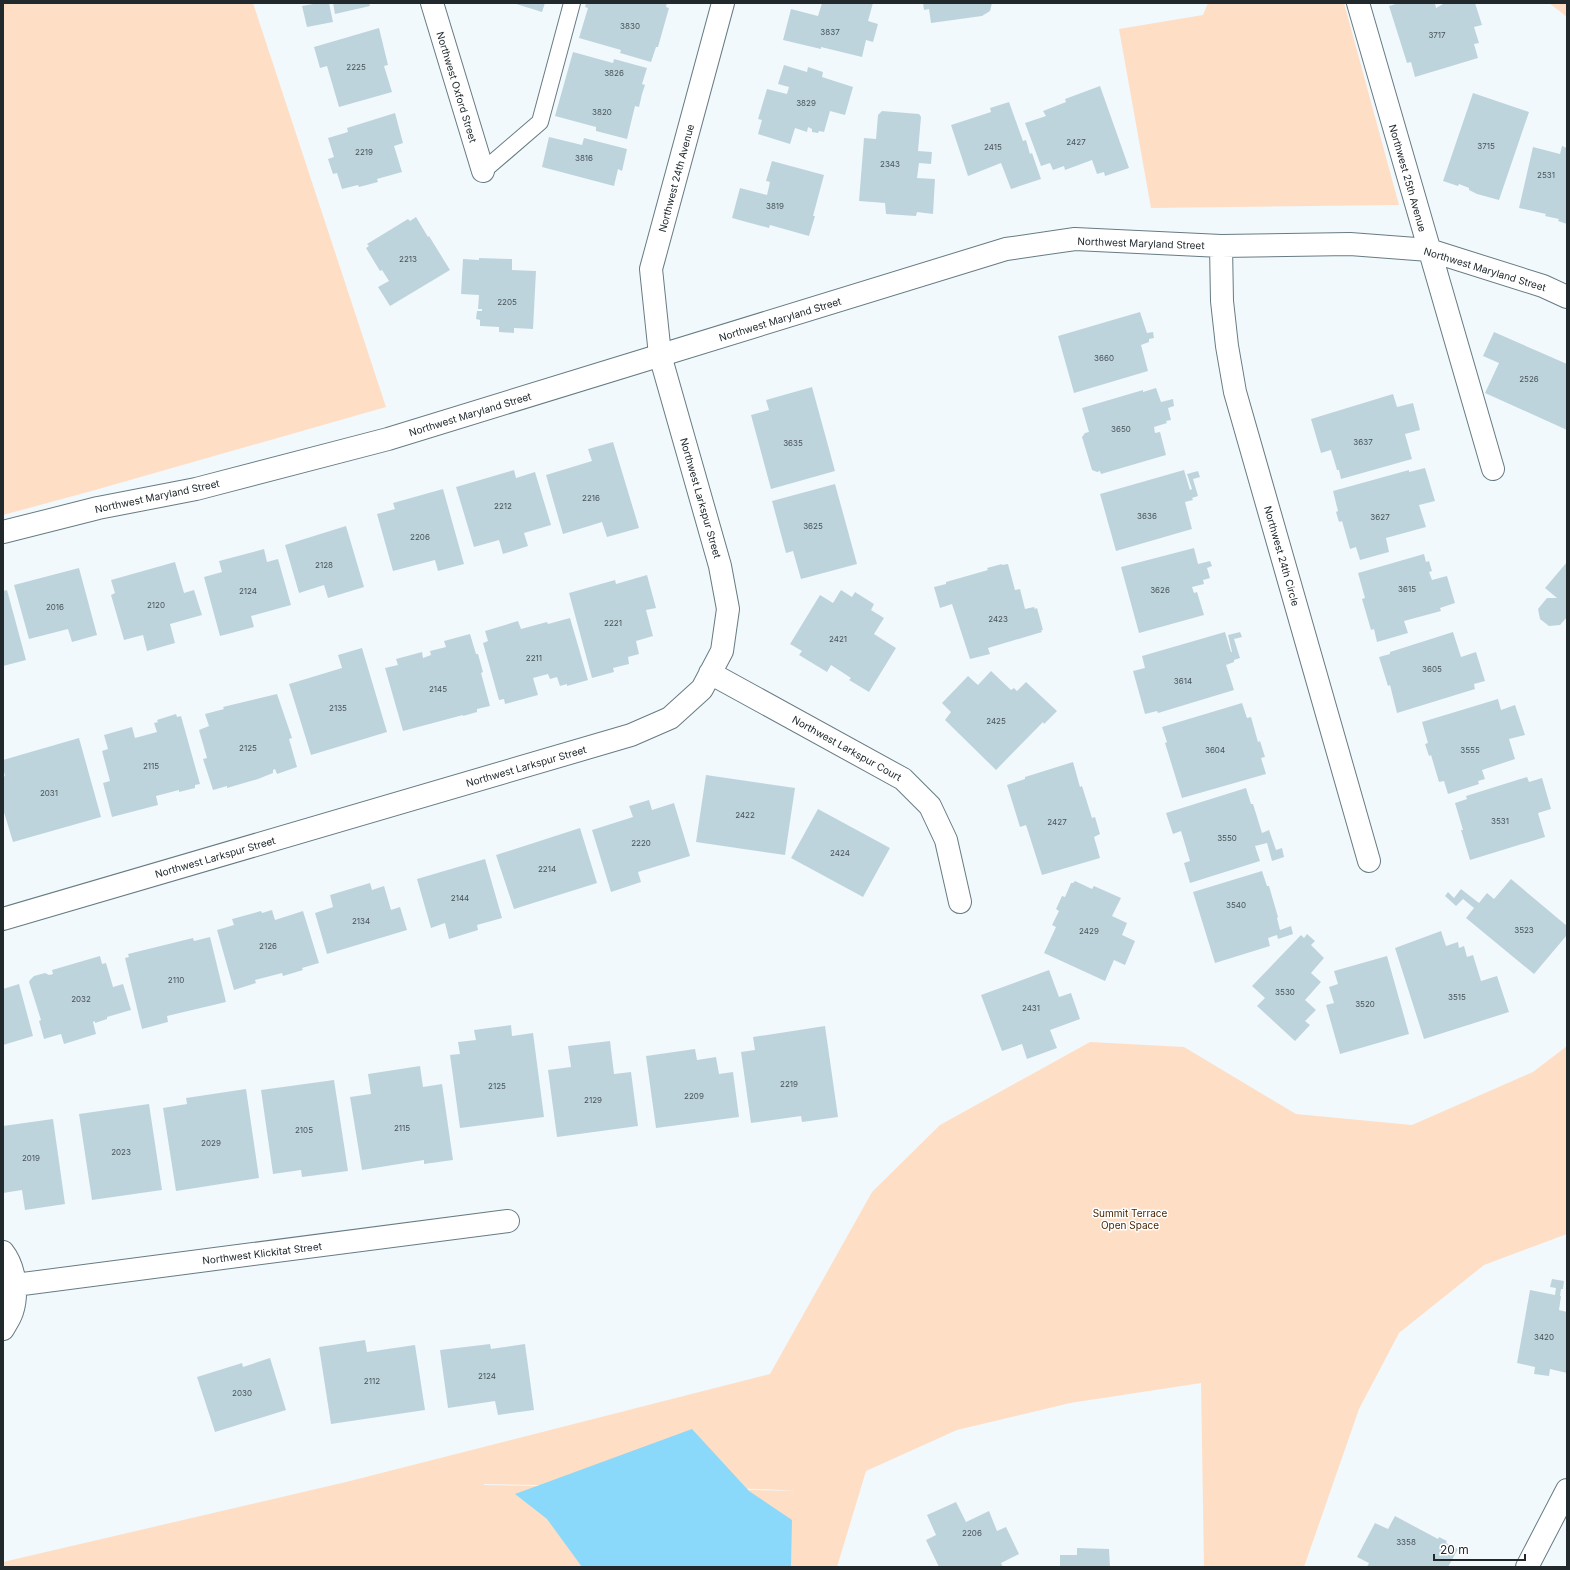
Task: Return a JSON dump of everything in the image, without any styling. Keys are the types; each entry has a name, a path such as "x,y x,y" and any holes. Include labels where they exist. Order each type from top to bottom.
{"street":[{"name":"Northwest Oxford Street","path":"432,3 483,170"},
{"name":"Northwest 24th Avenue","path":"660,355 651,269 723,3"},
{"name":"Northwest 25th Avenue","path":"1358,3 1493,469"},
{"name":"Northwest Maryland Street","path":"3,532 98,508 196,489 388,439 1006,249 1075,240 1221,246 1350,244 1429,250 1543,286 1567,297"},
{"name":"Northwest 24th Circle","path":"1221,246 1222,301 1227,346 1235,392 1369,861"},
{"name":"Northwest Larkspur Street","path":"3,919 631,736 670,718 702,689 722,651 728,609 720,566 660,355"},
{"name":"Northwest Larkspur Court","path":"710,673 903,779 930,806 946,840 960,902"},
{"name":"Northwest Klickitat Street","path":"15,1285 508,1221"},
{"path":"3,1252 8,1258 15,1285 12,1312 3,1329"},
{"path":"1526,1567 1567,1490"}],"lane":[{"path":"483,170 540,122 572,3"}],"green space":[{"path":"3,3 253,3 386,407 3,515"},
{"path":"1208,3 1344,3 1399,205 1151,208 1119,29 1203,15"},
{"path":"1549,3 1567,3 1567,17"},
{"name":"Summit Terrace Open Space","path":"1090,1042 1184,1047 1296,1114 1412,1125 1533,1072 1567,1046 1567,1234 1484,1265 1399,1333 1359,1409 1304,1567 1204,1567 1201,1383 1070,1403 957,1430 866,1471 837,1567 3,1567 3,1562 346,1482 770,1374 872,1192 940,1125","holes":["484,1484 760,1489 797,1491"]}],"water":[{"path":"692,1429 749,1491 792,1520 791,1567 582,1567 547,1519 515,1494"}],"building":[{"path":"329,3 333,22 307,27 302,6"},
{"path":"333,3 369,3 370,6 335,14"},
{"path":"513,3 545,3 542,12"},
{"path":"586,3 667,3 666,7 669,8 658,47 656,47 651,62 620,53 621,50 579,38 588,8 585,7"},
{"path":"822,3 873,3 868,21 878,24 873,42 866,40 862,57 783,40 791,9 818,16"},
{"path":"923,3 992,3 990,11 982,16 931,23 929,9 924,10"},
{"path":"1399,3 1435,3 1436,8 1445,3 1475,3 1482,25 1474,27 1479,43 1474,44 1478,58 1415,77 1411,62 1407,63 1389,6"},
{"path":"379,28 388,65 384,66 392,92 339,107 327,66 320,68 314,47"},
{"path":"573,52 613,63 614,59 647,68 642,84 645,85 639,107 635,106 627,139 596,131 596,127 555,116"},
{"path":"784,65 807,72 808,67 823,72 822,77 853,87 845,115 830,111 824,132 812,132 812,129 808,127 807,132 795,128 790,144 758,134 762,120 758,119 767,89 787,94 789,87 778,84"},
{"path":"1100,86 1129,168 1105,176 1104,172 1097,174 1092,160 1065,170 1064,166 1053,170 1050,163 1041,166 1025,123 1046,116 1043,111 1066,102 1065,99"},
{"path":"1473,93 1529,112 1499,200 1477,194 1469,190 1469,188 1459,184 1458,186 1443,181"},
{"path":"1009,102 1023,141 1026,140 1030,154 1032,153 1041,179 1011,189 1001,163 968,176 951,125 991,112 990,108"},
{"path":"882,111 919,114 921,117 918,151 932,152 931,164 919,163 917,178 935,179 933,214 917,212 916,216 886,214 885,203 859,201 864,138 876,139 878,115"},
{"path":"395,113 403,143 394,146 402,172 377,179 378,182 359,187 358,185 342,189 337,173 333,174 328,159 334,157 328,138 348,132 347,128"},
{"path":"549,137 582,145 584,138 627,149 622,171 618,169 614,186 542,167"},
{"path":"1562,146 1567,148 1567,224 1558,221 1559,219 1545,216 1546,214 1519,208 1533,147 1560,154"},
{"path":"772,161 824,175 809,236 770,225 769,228 732,218 740,188 767,195 770,182 766,181"},
{"path":"416,217 450,270 390,306 378,287 389,281 382,270 380,271 366,248 369,246 367,244 408,219 410,221"},
{"path":"479,258 512,259 512,270 536,271 533,329 514,328 514,333 499,332 499,327 480,326 480,320 476,319 477,311 482,311 482,309 478,309 479,295 461,294 463,259 479,260"},
{"path":"1140,312 1147,333 1153,332 1154,338 1149,339 1149,342 1141,345 1148,371 1074,393 1058,336"},
{"path":"1494,332 1567,364 1567,430 1485,393 1499,363 1483,356"},
{"path":"812,387 835,471 771,489 751,415 769,410 766,400"},
{"path":"1156,388 1161,402 1173,399 1174,406 1168,408 1171,420 1166,421 1167,423 1154,427 1155,433 1160,432 1166,455 1101,474 1100,471 1097,472 1092,470 1082,437 1085,433 1089,432 1082,408 1143,390 1143,392"},
{"path":"1393,394 1397,407 1413,403 1420,430 1405,434 1412,459 1341,479 1331,450 1321,453 1311,419"},
{"path":"613,442 639,528 607,537 602,522 563,534 546,475 592,461 588,449"},
{"path":"1425,468 1435,501 1419,505 1426,527 1386,538 1389,552 1360,560 1356,547 1350,549 1342,521 1339,522 1333,491 1409,470 1409,472"},
{"path":"514,470 516,478 535,472 551,525 524,533 528,546 503,554 499,540 474,547 456,487"},
{"path":"1184,470 1190,490 1192,489 1187,474 1198,471 1200,477 1193,479 1198,496 1192,498 1193,500 1185,502 1192,529 1116,551 1100,494"},
{"path":"835,484 857,564 801,579 793,551 786,553 772,501"},
{"path":"443,489 464,564 438,571 435,560 393,571 377,514 395,509 393,503"},
{"path":"346,526 364,587 328,598 324,585 299,593 285,545"},
{"path":"1194,548 1198,564 1210,561 1212,566 1207,568 1210,578 1203,580 1204,584 1192,587 1194,593 1197,592 1204,615 1139,633 1121,567"},
{"path":"264,549 267,562 278,559 291,605 251,616 254,627 220,636 204,577 222,572 219,561"},
{"path":"1424,554 1426,562 1429,561 1432,571 1429,572 1432,580 1447,576 1455,603 1440,608 1441,611 1404,621 1408,633 1377,642 1374,629 1371,630 1362,599 1365,598 1358,573"},
{"path":"175,562 184,593 194,590 202,615 170,624 175,643 147,651 143,635 124,640 111,595 115,593 111,580"},
{"path":"1567,562 1567,617 1560,625 1549,626 1540,619 1538,609 1547,598 1557,598 1545,588"},
{"path":"1002,564 1008,564 1015,590 1020,589 1025,609 1034,607 1035,609 1037,608 1043,630 1041,630 1042,632 988,648 990,654 970,659 952,604 940,608 934,587"},
{"path":"79,568 97,635 72,642 68,629 29,639 14,585"},
{"path":"647,575 656,608 646,610 653,636 636,641 639,654 628,657 629,664 613,668 614,672 592,678 569,593 615,580 616,584"},
{"path":"7,590 26,660 3,666 3,591"},
{"path":"841,590 852,597 855,592 874,604 871,610 884,618 874,634 896,648 869,692 849,680 851,678 831,665 827,672 799,655 802,651 790,644 820,595 833,603"},
{"path":"570,618 588,680 567,686 567,684 560,686 557,677 550,679 548,674 533,678 538,695 505,704 504,699 499,700 483,643 488,641 485,631 518,621 521,629"},
{"path":"1225,632 1231,652 1228,635 1240,632 1242,637 1234,639 1240,658 1226,665 1234,690 1158,713 1157,711 1145,714 1133,671 1145,668 1142,656"},
{"path":"1453,632 1461,657 1476,652 1485,681 1474,684 1475,689 1397,713 1390,685 1388,686 1379,657 1390,654 1390,652"},
{"path":"470,634 483,672 481,673 490,706 477,709 477,712 403,731 385,668 398,665 396,659 422,652 423,658 431,655 430,651 446,647 444,641"},
{"path":"362,648 387,732 311,755 289,684 342,668 338,655"},
{"path":"991,671 1011,690 1014,688 1017,691 1026,682 1057,711 1044,724 1043,722 996,770 945,720 951,712 942,703 968,676 978,685"},
{"path":"277,694 292,738 289,739 297,767 277,774 275,769 273,770 273,773 258,779 227,788 227,786 213,790 203,759 207,758 199,730 209,726 205,714 224,709 223,707"},
{"path":"1498,699 1501,710 1515,705 1525,735 1509,739 1515,759 1482,770 1485,779 1478,781 1479,784 1448,794 1444,781 1439,782 1431,755 1429,756 1425,744 1428,743 1422,722"},
{"path":"1242,703 1247,718 1251,717 1258,742 1260,741 1265,757 1261,758 1266,774 1182,798 1165,743 1167,742 1162,727"},
{"path":"176,714 177,717 181,716 200,784 195,785 195,788 179,792 179,790 156,796 158,805 112,817 103,783 110,781 102,751 108,749 104,735 132,727 135,738 157,732 154,723 158,722 157,720"},
{"path":"79,738 101,817 13,842 3,809 3,777 5,776 3,760"},
{"path":"1073,762 1080,787 1082,786 1092,818 1095,817 1100,834 1094,837 1100,858 1042,875 1026,825 1020,827 1007,785 1025,779 1025,777"},
{"path":"706,775 795,788 785,855 696,842"},
{"path":"1527,777 1529,782 1542,778 1551,809 1538,813 1545,837 1470,860 1455,803 1467,799 1466,796"},
{"path":"1246,788 1251,804 1253,804 1262,833 1269,830 1276,850 1282,848 1284,857 1272,861 1267,843 1255,846 1260,861 1190,883 1184,863 1190,861 1181,831 1173,834 1166,813"},
{"path":"649,800 652,810 674,803 690,856 638,872 641,882 611,892 592,830 633,817 629,806"},
{"path":"818,809 890,848 863,897 791,858"},
{"path":"580,828 597,883 514,909 496,855"},
{"path":"485,859 502,918 477,925 478,930 449,939 445,923 431,928 417,879"},
{"path":"1262,871 1267,886 1269,886 1278,917 1280,930 1291,926 1293,934 1278,939 1277,935 1268,938 1270,946 1215,963 1193,892"},
{"path":"1511,879 1567,926 1567,935 1534,974 1466,918 1474,908 1463,899 1456,906 1445,896 1448,892 1454,898 1461,889 1479,903 1487,893 1494,899"},
{"path":"1075,881 1092,889 1094,886 1121,898 1112,916 1127,923 1122,935 1135,941 1125,965 1114,960 1105,981 1044,953 1056,927 1052,925 1059,911 1056,909 1062,896 1065,897 1071,883"},
{"path":"370,883 372,890 384,886 391,910 400,907 407,930 327,954 315,913 333,907 330,895"},
{"path":"272,910 275,920 303,911 319,963 283,976 282,973 255,980 256,983 234,990 217,930 234,925 232,919 261,911 262,913"},
{"path":"1441,931 1446,946 1458,942 1459,948 1464,946 1467,957 1473,955 1481,981 1497,976 1509,1012 1424,1039 1395,948"},
{"path":"1307,934 1315,941 1311,945 1324,958 1311,973 1321,982 1305,1000 1316,1010 1305,1021 1310,1025 1295,1041 1257,1006 1265,998 1252,986 1301,935 1304,938"},
{"path":"210,937 226,1002 167,1016 168,1022 142,1029 125,958 129,957 128,954 193,938 194,941"},
{"path":"100,956 102,964 106,963 113,987 123,984 131,1010 107,1017 107,1019 95,1023 95,1021 93,1022 96,1034 64,1044 61,1034 44,1039 39,1021 41,1020 29,982 30,980 34,976 45,973 49,975 53,974 52,970"},
{"path":"1387,956 1409,1034 1340,1054 1326,1005 1334,1003 1329,987 1338,984 1334,971"},
{"path":"1049,970 1059,997 1071,993 1080,1019 1050,1030 1057,1048 1027,1059 1022,1044 1002,1051 981,995"},
{"path":"19,984 33,1036 3,1045 3,989"},
{"path":"511,1025 512,1036 533,1033 544,1117 460,1128 450,1055 460,1054 458,1042 476,1040 474,1030"},
{"path":"825,1026 838,1117 802,1122 801,1116 751,1123 741,1052 755,1050 753,1037"},
{"path":"610,1041 614,1074 631,1072 638,1126 557,1137 548,1070 571,1067 568,1046"},
{"path":"695,1049 697,1060 716,1057 719,1074 733,1072 739,1117 656,1128 646,1056"},
{"path":"420,1066 423,1087 442,1084 453,1160 424,1164 424,1160 362,1170 350,1097 371,1094 368,1074"},
{"path":"334,1080 348,1171 302,1177 301,1170 273,1174 261,1090"},
{"path":"246,1089 259,1178 176,1191 163,1108 187,1104 186,1098"},
{"path":"149,1104 162,1190 92,1200 79,1114"},
{"path":"53,1119 65,1204 25,1210 22,1190 3,1193 3,1126"},
{"path":"1552,1279 1564,1281 1563,1289 1561,1289 1559,1310 1567,1312 1567,1373 1550,1369 1549,1376 1534,1374 1535,1367 1517,1363 1530,1290 1555,1295 1556,1288 1550,1287"},
{"path":"365,1340 367,1352 415,1345 425,1410 331,1424 319,1347"},
{"path":"490,1344 491,1349 525,1344 534,1410 498,1415 495,1401 448,1408 440,1350"},
{"path":"270,1358 286,1410 215,1432 197,1377 242,1363 243,1367"},
{"path":"956,1502 966,1522 989,1511 997,1531 1006,1527 1019,1554 1001,1563 1003,1567 939,1567 926,1540 936,1535 927,1515"},
{"path":"1395,1516 1438,1539 1439,1537 1447,1541 1446,1543 1458,1549 1448,1567 1367,1567 1369,1563 1357,1557 1375,1523 1388,1529"},
{"path":"1077,1548 1109,1549 1110,1567 1060,1567 1060,1555 1077,1555"}]}
